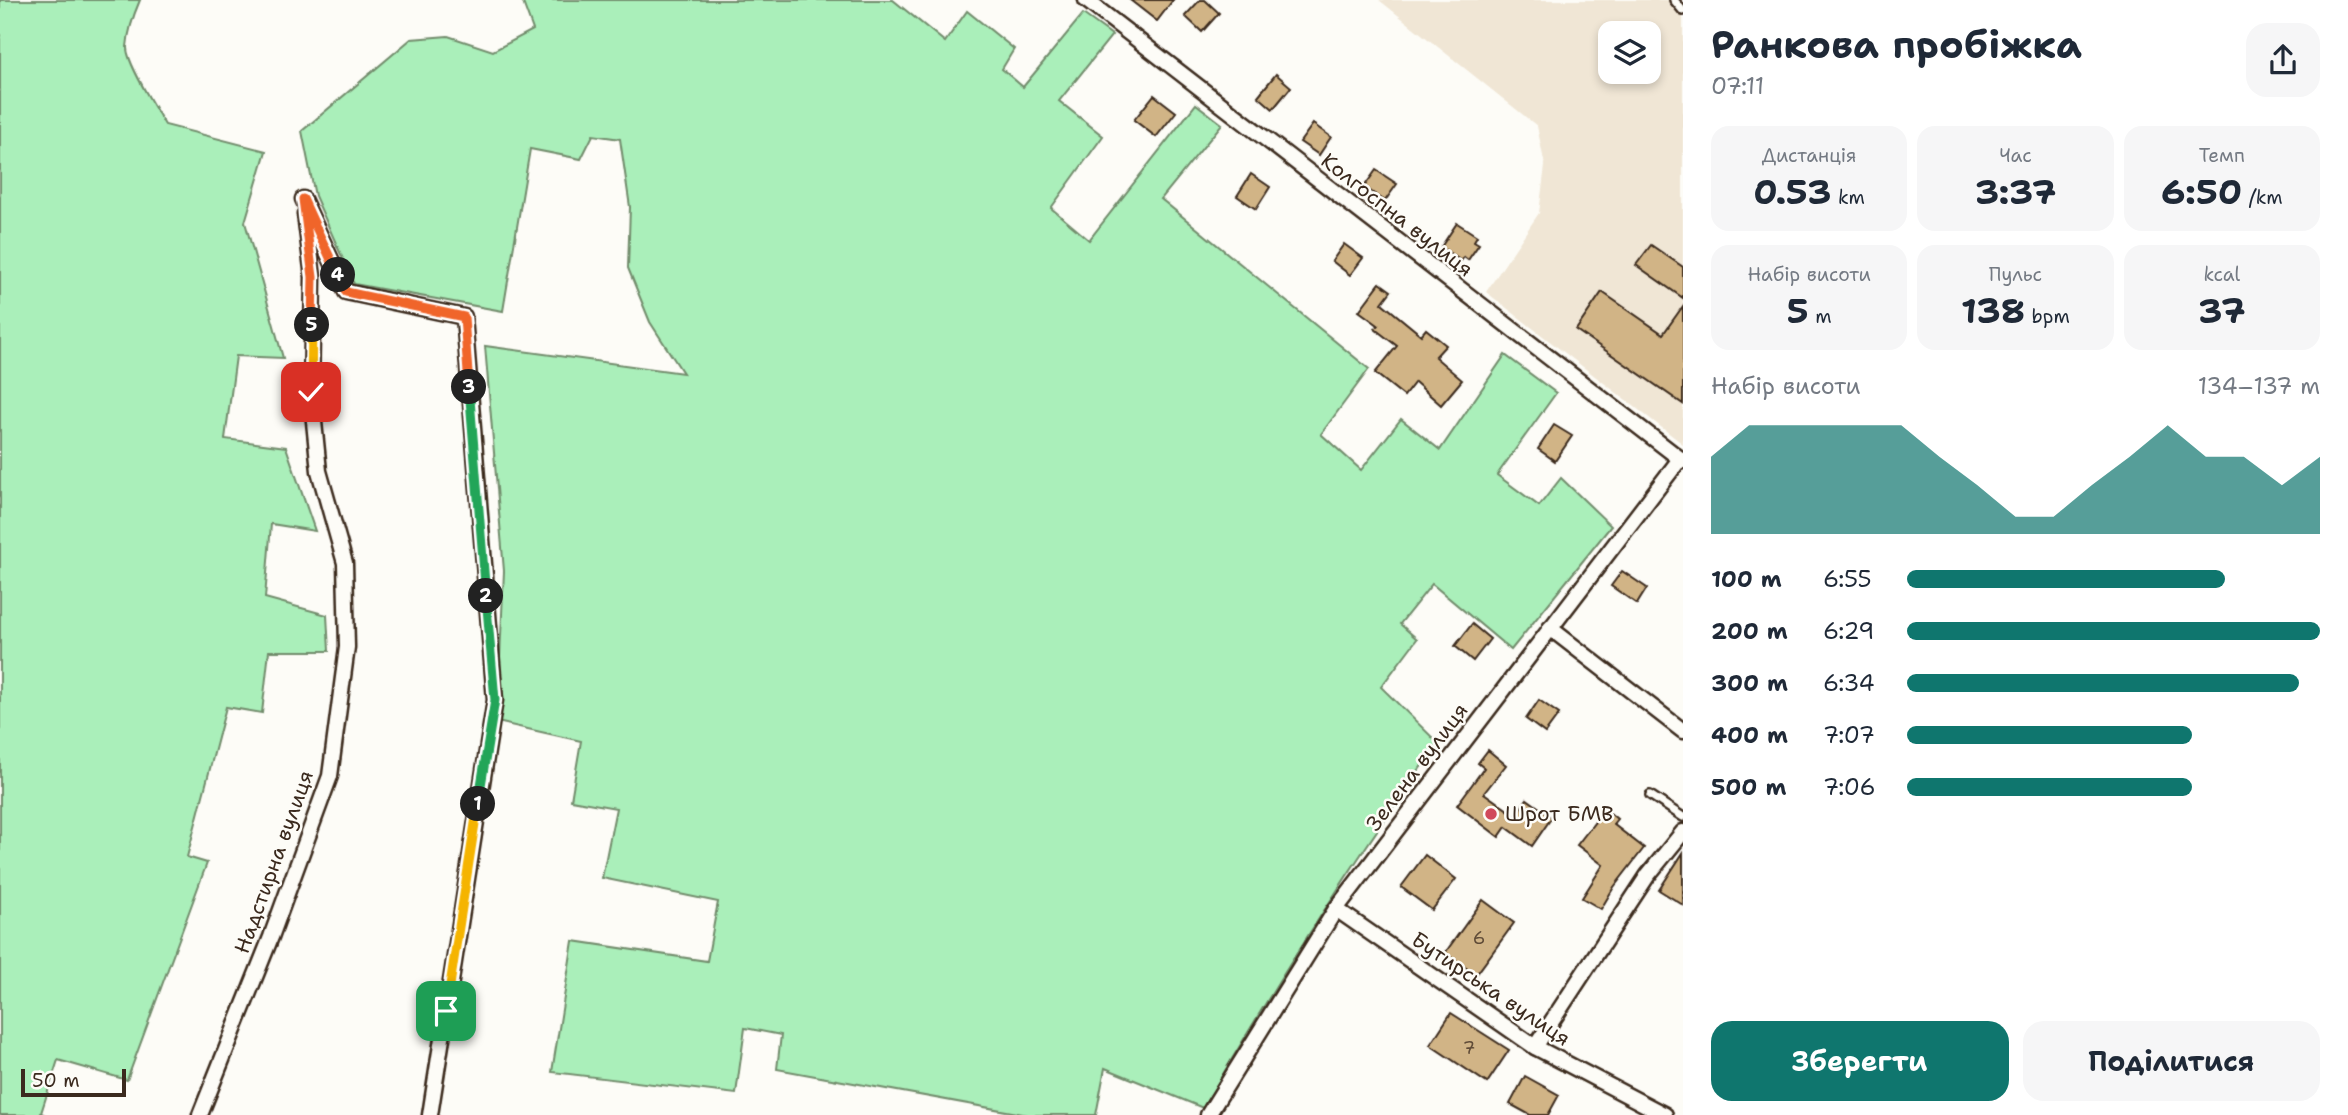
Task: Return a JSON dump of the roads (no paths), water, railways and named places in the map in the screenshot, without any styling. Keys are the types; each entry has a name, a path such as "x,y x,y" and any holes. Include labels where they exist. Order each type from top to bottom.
{"street":[{"name":"Колгоспна вулиця","path":"1086,0 1682,460"},
{"name":"Надстирна вулиця","path":"200,1115 271,937 330,776 347,647 345,563 319,471 311,392 313,277 303,199 346,292 464,317 495,700 430,1115"},
{"name":"Зелена вулиця","path":"1208,1115 1336,909 1682,460"},
{"path":"1550,628 1683,731"},
{"path":"1535,1047 1648,875 1683,832"},
{"name":"Бутирська вулиця","path":"1336,909 1535,1047 1665,1115"}],"lane":[{"path":"1674,0 1683,11"},
{"path":"1650,795 1683,817"}],"place":[{"name":"Шрот БМВ","path":"1491,814"}]}
